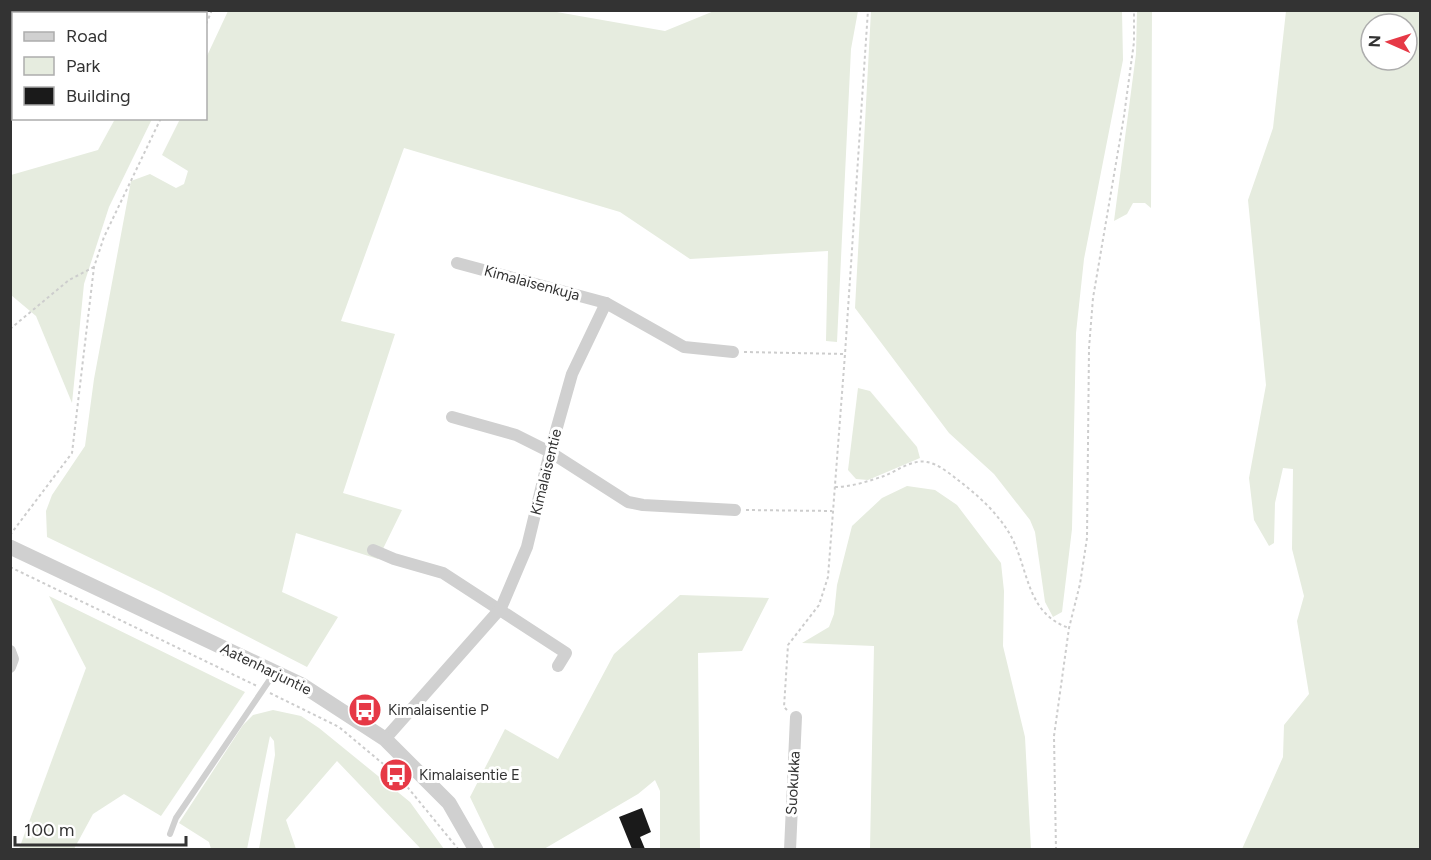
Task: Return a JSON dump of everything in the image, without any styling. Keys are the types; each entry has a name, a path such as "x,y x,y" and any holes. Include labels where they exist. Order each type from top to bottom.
{"street":[{"name":"Kimalaisenkuja","path":"457,263 606,303"},
{"path":"606,303 684,347 733,352"},
{"name":"Kimalaisentie","path":"385,739 501,609 527,547 572,374 606,303"},
{"path":"452,417 516,435 550,452 628,502 643,505 735,510"},
{"name":"Aatenharjuntie","path":"10,547 303,685 385,739 449,803 476,849"},
{"path":"373,550 394,560 443,573 501,609 567,653 558,666"},
{"path":"10,651 13,659 10,667"},
{"name":"Suokukka","path":"790,849 796,717"}],"lane":[{"path":"170,834 176,818 275,672"}],"path":[{"path":"796,717 784,707 788,645 819,605 828,577 868,10"},
{"path":"1056,849 1053,736 1069,628 1080,584 1087,538 1089,348 1093,298 1124,116 1134,42 1134,10"},
{"path":"10,535 72,453 94,267 105,237 160,120"},
{"path":"10,329 69,280 94,267"},
{"path":"733,352 845,354"},
{"path":"834,487 848,486 875,478 917,462 935,464 972,490 1002,523 1012,540 1038,605 1057,624 1069,628"},
{"path":"735,510 832,511"},
{"path":"10,567 339,727 400,778 459,849"}],"green space":[{"path":"228,11 551,11 665,31 714,11 858,11 851,49 837,342 826,341 828,251 690,259 620,212 404,148 341,321 395,334 343,493 402,510 378,559 296,533 282,592 338,617 307,667 47,537 46,511 52,495 85,446 94,379 131,181 150,174 176,188 184,184 188,171 162,155 180,120 207,120 207,56"},
{"path":"871,11 1122,11 1123,60 1084,259 1076,333 1072,529 1062,612 1053,617 1045,602 1035,532 1030,520 994,474 949,433 855,308"},
{"path":"1137,11 1152,11 1151,208 1145,203 1133,203 1127,214 1114,221 1136,54"},
{"path":"1286,11 1420,11 1420,849 1242,849 1283,757 1284,725 1309,694 1297,621 1304,596 1292,549 1293,469 1283,468 1275,503 1274,543 1269,546 1254,520 1249,478 1266,385 1248,200 1273,128"},
{"path":"114,120 152,120 109,207 84,284 72,403 36,316 11,295 11,175 98,150"},
{"path":"858,388 870,391 917,447 920,458 868,480 856,479 848,470"},
{"path":"907,486 935,490 957,505 1001,563 1004,591 1003,646 1025,737 1031,849 870,849 874,646 802,643 829,627 834,614 837,585 852,526 882,498"},
{"path":"680,595 769,598 742,651 698,653 700,849 660,849 660,791 655,780 638,794 544,849 495,849 470,797 505,729 558,759 614,654"},
{"path":"49,596 245,692 161,816 124,794 93,814 74,849 19,849 86,668"},
{"path":"273,710 301,716 319,728 410,802 444,849 421,849 337,761 286,820 296,849 259,849 275,755 274,741 270,736 247,849 211,849 209,842 179,823 243,725 253,715"}],"building":[{"path":"642,808 651,832 640,837 645,849 632,849 619,817"}],"place":[{"name":"Kimalaisentie P","path":"365,710"},
{"name":"Kimalaisentie E","path":"396,775"}]}
